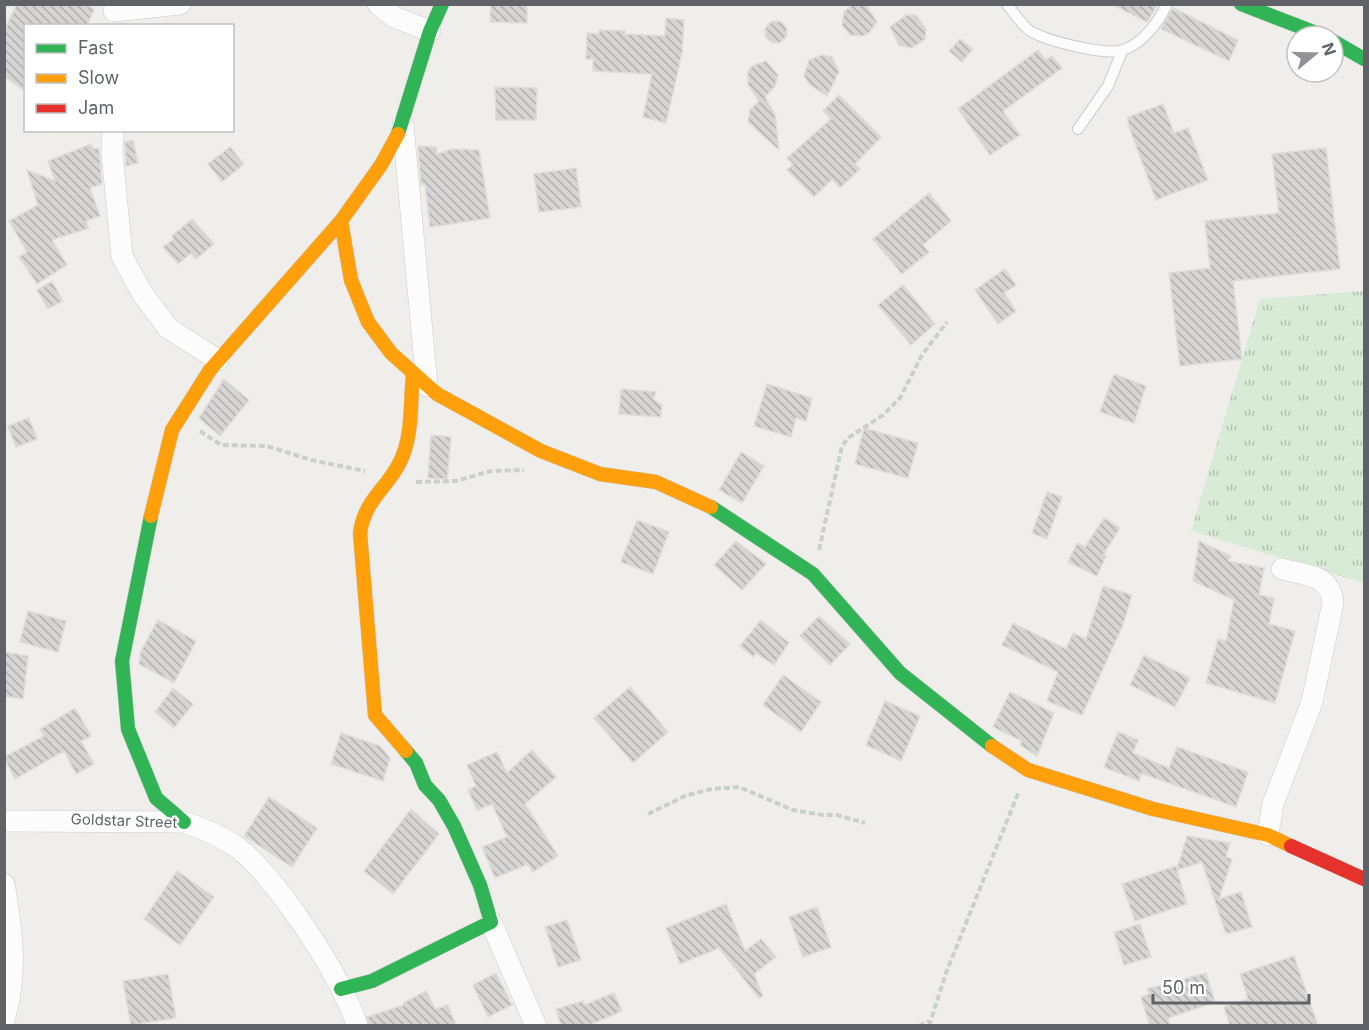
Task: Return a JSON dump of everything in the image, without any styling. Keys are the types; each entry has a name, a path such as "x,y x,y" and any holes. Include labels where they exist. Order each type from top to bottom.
{"street":[{"path":"115,14 180,4"},
{"path":"378,4 394,17 430,31"},
{"path":"183,822 156,798 128,729 122,661 155,493 172,430 218,360 341,221 381,165 403,125 430,31 442,4"},
{"path":"1241,4 1293,24"},
{"path":"1345,48 1365,59"},
{"path":"403,125 420,380 399,462 362,515 360,533 375,715 416,763 425,785 439,800 454,826 476,874 491,922 536,1026"},
{"path":"113,132 112,153 122,255 142,293 168,328 218,360"},
{"path":"341,221 357,298 368,322 391,353 420,380 453,405 541,452 600,474 656,482 701,501 793,558 813,574 900,673 984,741 1028,770 1153,809 1268,835 1365,879"},
{"path":"1268,835 1273,804 1312,702 1333,603 1332,589 1326,581 1282,569"},
{"name":"Goldstar Street","path":"4,821 183,822 210,831 235,846 264,872 306,931 342,989 351,1005 357,1026"},
{"path":"4,884 13,951 13,982 4,1020"},
{"path":"342,989 372,981 491,922"}],"lane":[{"path":"1007,4 1031,31 1065,44 1122,51"},
{"path":"1078,129 1108,86 1122,51 1144,37 1163,14 1167,4"}],"path":[{"path":"813,574 842,446 848,438 883,415 900,398 922,355 947,322"},
{"path":"186,408 195,428 221,445 267,446 311,460 433,484 456,482 491,471 535,468"},
{"path":"919,1026 929,1023 946,973 1028,770"},
{"path":"648,814 685,796 711,789 739,787 793,810 837,815 865,823"}],"green space":[{"path":"1364,291 1364,583 1191,531 1260,299"}],"building":[{"path":"17,4 84,4 94,9 88,24 24,24 24,91 4,76 4,31"},
{"path":"491,4 527,4 527,23 490,22"},
{"path":"853,4 866,5 877,22 869,33 863,36 850,35 842,25 844,12"},
{"path":"1111,4 1158,4 1147,22"},
{"path":"1173,8 1238,40 1229,61 1161,29"},
{"path":"906,15 916,15 926,29 925,39 912,48 899,45 890,27"},
{"path":"666,18 684,20 682,53 666,123 643,117 652,74 593,71 593,59 586,59 587,33 599,34 599,30 625,31 625,34 665,36"},
{"path":"776,21 784,24 787,32 784,40 776,43 768,40 765,32 768,24"},
{"path":"960,39 973,49 962,62 949,51"},
{"path":"1038,50 1046,60 1052,56 1062,68 1003,111 1020,135 990,155 958,109"},
{"path":"822,55 832,57 839,72 827,96 810,85 804,76 809,60"},
{"path":"766,61 778,75 775,86 765,97 775,114 779,150 748,122 750,110 759,101 748,85 748,71 752,66"},
{"path":"495,87 537,88 536,120 496,120"},
{"path":"839,95 881,137 855,164 860,169 840,188 832,179 814,197 787,170 793,164 787,158 831,119 823,111"},
{"path":"1163,104 1174,133 1188,128 1208,180 1156,200 1128,124 1128,117"},
{"path":"133,140 138,163 126,166 125,142"},
{"path":"91,144 93,149 99,148 102,184 90,188 100,216 86,221 89,228 52,240 67,265 37,284 19,257 27,252 9,221 38,205 27,170 55,181 48,161"},
{"path":"418,146 436,147 437,154 452,149 479,150 490,218 430,227 425,184 421,185"},
{"path":"230,147 244,164 222,182 208,164"},
{"path":"1326,148 1340,269 1233,281 1242,359 1180,366 1169,273 1210,268 1205,221 1279,213 1272,154"},
{"path":"576,168 581,207 539,212 534,174"},
{"path":"929,193 951,221 923,245 929,252 902,274 873,239"},
{"path":"192,219 214,244 196,259 191,253 178,264 163,247 174,239 172,236"},
{"path":"1005,269 1016,285 1004,293 1016,311 998,324 975,290"},
{"path":"52,281 63,301 48,309 37,290"},
{"path":"903,285 935,324 911,345 878,305"},
{"path":"1114,374 1146,386 1134,423 1100,412"},
{"path":"224,379 249,400 220,436 199,418"},
{"path":"767,384 812,398 806,421 796,418 791,437 754,426"},
{"path":"621,389 656,392 653,399 662,405 661,417 619,414"},
{"path":"29,418 37,439 16,447 8,426"},
{"path":"864,428 918,443 908,478 855,464"},
{"path":"431,435 451,437 447,479 428,478"},
{"path":"741,452 764,466 742,503 719,490"},
{"path":"1047,492 1062,497 1047,539 1032,533"},
{"path":"1104,518 1120,528 1103,555 1106,556 1097,576 1068,562 1077,543 1085,547"},
{"path":"637,520 669,532 653,574 621,562"},
{"path":"736,541 766,564 742,590 714,565"},
{"path":"1199,541 1231,556 1228,561 1264,568 1259,595 1274,598 1269,624 1295,631 1275,703 1206,683 1218,639 1226,641 1234,600 1193,581"},
{"path":"1103,586 1132,595 1123,625 1082,715 1047,701 1058,672 1002,645 1013,623 1066,649 1073,633 1086,639"},
{"path":"28,611 66,621 58,652 20,642"},
{"path":"819,616 850,644 830,665 800,636"},
{"path":"158,620 196,641 174,683 139,664 141,651"},
{"path":"761,620 789,643 774,665 756,653 753,657 740,646"},
{"path":"4,652 28,656 23,699 4,696"},
{"path":"1144,655 1190,678 1175,707 1130,685"},
{"path":"783,675 821,702 801,732 763,705"},
{"path":"630,687 668,732 633,763 594,718"},
{"path":"173,688 193,704 174,728 155,712"},
{"path":"1010,692 1054,713 1037,756 1020,745 1022,741 993,727"},
{"path":"885,701 920,716 901,761 866,745"},
{"path":"75,708 91,736 81,741 94,764 76,774 64,751 15,779 4,757 44,736 40,729"},
{"path":"1118,732 1138,740 1133,753 1169,768 1177,747 1248,772 1236,807 1141,773 1139,781 1104,767"},
{"path":"341,733 380,746 390,758 383,781 331,764"},
{"path":"532,750 556,777 525,804 558,856 533,872 528,864 495,878 482,847 507,837 492,804 477,810 468,790 476,786 467,765 497,752 507,773"},
{"path":"269,797 317,828 292,867 244,836"},
{"path":"411,809 439,834 393,894 364,871"},
{"path":"1187,836 1230,843 1226,857 1232,859 1219,899 1241,892 1252,927 1226,934 1202,862 1177,870 1187,904 1135,921 1122,884 1176,866 1177,869"},
{"path":"177,871 214,897 180,945 144,919"},
{"path":"726,904 745,951 761,939 776,957 754,974 763,996 759,998 719,948 680,964 666,928"},
{"path":"817,907 831,947 803,957 789,917"},
{"path":"567,920 581,960 558,967 545,927"},
{"path":"1140,924 1151,957 1124,965 1114,932"},
{"path":"1294,956 1318,1026 1230,1026 1224,1007 1248,999 1240,974"},
{"path":"496,973 512,1005 488,1017 473,985"},
{"path":"1206,973 1215,1002 1168,1018 1170,1026 1150,1026 1141,997 1149,994 1147,989"},
{"path":"168,974 176,1018 131,1025 123,981"},
{"path":"426,991 435,1009 448,1005 456,1026 369,1026 367,1017 404,1005 403,1003"},
{"path":"614,993 622,1011 587,1026 561,1026 556,1009 583,1001 584,1005"}],"traffic: fast":[{"path":"398,134 430,31 442,4"},
{"path":"1241,4 1293,24"},
{"path":"1345,48 1364,59"},
{"path":"711,507 813,574 900,673 992,746"},
{"path":"151,516 122,661 128,729 156,798 184,822"},
{"path":"341,989 372,981 491,922 480,885 454,826 439,800 425,785 416,763 406,751"}],"traffic: slow":[{"path":"151,516 172,430 210,370 341,221 381,165 398,134"},
{"path":"341,221 351,280 368,322 391,353 437,394 541,451 600,474 656,482 711,507"},
{"path":"406,751 375,715 360,533 366,512 394,472 404,452 409,430 413,375"},
{"path":"992,746 1028,770 1153,809 1268,835 1291,846"}],"traffic: jam":[{"path":"1291,846 1364,879"}]}
